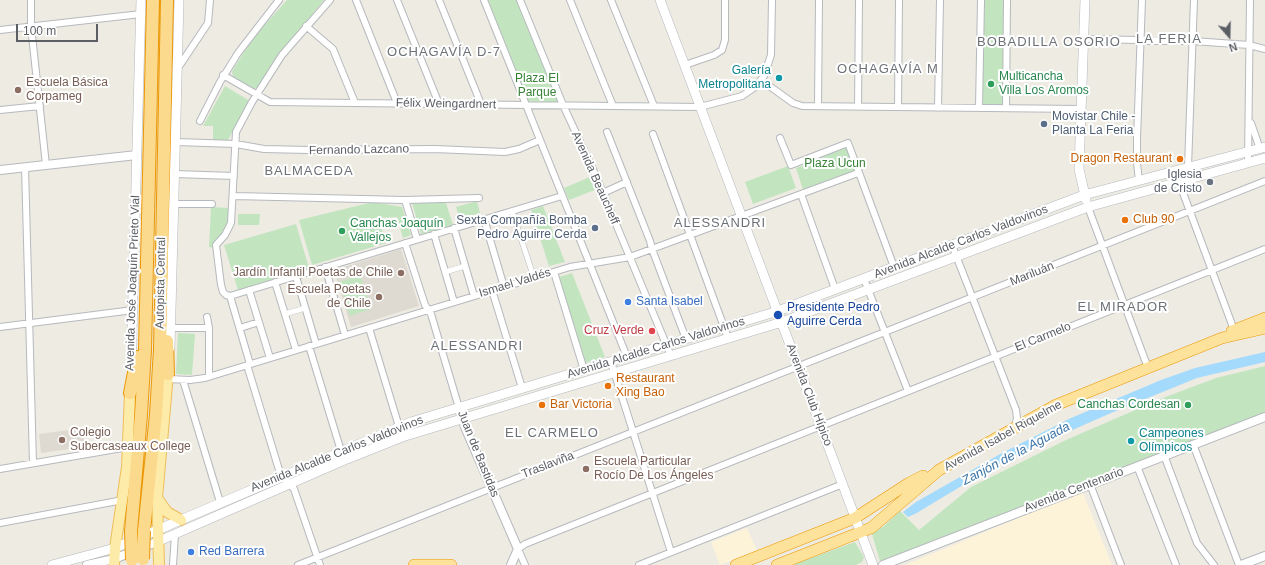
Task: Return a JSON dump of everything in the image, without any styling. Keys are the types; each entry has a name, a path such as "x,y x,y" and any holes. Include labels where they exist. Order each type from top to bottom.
{"highway":[{"name":"Autopista Central","path":"138,562 131,530 141,416 146,304 153,0"},
{"name":"Autopista Central","path":"138,562 144,531 156,414 168,0"},
{"path":"161,268 168,376"},
{"path":"130,393 146,304"},
{"name":"Avenida Isabel Riquelme","path":"1222,338 1234,330 1265,318"},
{"name":"Avenida Isabel Riquelme","path":"736,565 855,518 909,483 939,470 1015,427 1056,406 1222,338 1265,328"},
{"name":"Avenida Isabel Riquelme","path":"777,565 861,533 879,521 906,496 939,470"},
{"path":"414,565 451,565"}],"main road":[{"name":"Avenida José Joaquín Prieto Vial","path":"113,563 123,500 128,447 141,0"},
{"path":"159,565 157,498 171,328 179,0"},
{"name":"Avenida Club Hípico","path":"660,0 873,565"},
{"path":"1085,0 1079,169 1088,207"},
{"name":"Avenida Alcalde Carlos Valdovinos","path":"52,565 115,548 399,427 522,388 778,311 1084,195 1262,148"},
{"name":"Avenida Alcalde Carlos Valdovinos","path":"159,541 347,459 402,437 782,322 1088,207 1265,158"},
{"path":"1222,159 1224,169"},
{"path":"1176,171 1179,182"},
{"path":"1132,194 1135,182"},
{"path":"1065,203 1069,214"},
{"path":"1019,220 1023,231"},
{"path":"936,251 936,258 941,262"},
{"path":"926,255 931,259 931,266"},
{"path":"914,259 913,266 919,270"},
{"path":"903,264 909,267 908,274"},
{"path":"827,305 826,298 832,291"},
{"path":"817,296 822,298 827,305"},
{"path":"558,377 561,389"},
{"path":"510,392 513,403"},
{"path":"234,497 238,506"},
{"path":"157,498 167,512 181,520"}],"street":[{"path":"31,0 31,26 46,165"},
{"path":"178,68 207,25 210,16 210,0"},
{"path":"200,121 224,75 250,35 279,0"},
{"path":"320,565 294,489 280,473 240,328 228,295 223,292 216,245 229,229 234,196 236,132 256,95 282,55 330,0"},
{"path":"356,0 398,103"},
{"path":"397,0 439,104"},
{"path":"439,0 482,104"},
{"path":"484,0 627,356"},
{"name":"Avenida Beaucheff","path":"520,0 563,105 630,257 670,356"},
{"path":"570,0 613,106"},
{"path":"611,0 654,106"},
{"path":"685,65 722,50 725,40 725,0"},
{"path":"772,0 770,59 761,80 796,105 1081,109"},
{"path":"818,106 819,0"},
{"path":"858,107 859,0"},
{"path":"898,107 899,0"},
{"path":"938,108 940,0"},
{"path":"979,108 981,0"},
{"path":"1006,108 1008,0"},
{"path":"1135,182 1137,163 1142,0"},
{"path":"1188,167 1194,0"},
{"path":"1248,162 1250,118 1250,0"},
{"path":"0,30 141,14"},
{"path":"306,26 333,48 355,103"},
{"path":"1084,40 1193,41 1249,45 1265,49"},
{"name":"Félix Weingardnert","path":"224,75 270,102 700,107 737,98 751,90 761,80"},
{"path":"0,110 40,106"},
{"path":"1250,118 1262,148"},
{"path":"607,132 650,241 686,339"},
{"path":"652,134 728,338"},
{"path":"780,138 791,165 848,143 894,267"},
{"name":"Fernando Lazcano","path":"176,142 236,144 264,149 505,152 519,149 540,140"},
{"path":"0,170 137,155"},
{"path":"25,167 34,463"},
{"name":"Ismael Valdés","path":"168,376 183,380 209,376 589,262 630,257 858,173"},
{"path":"175,174 234,176"},
{"name":"Mariluán","path":"798,366 1265,181"},
{"path":"603,193 627,182"},
{"path":"1179,182 1234,330"},
{"path":"801,194 832,291"},
{"path":"234,196 404,200 479,198"},
{"path":"228,295 275,282 296,278 325,267 405,242 562,196"},
{"path":"404,200 417,239"},
{"path":"174,204 212,204"},
{"path":"1088,207 1148,368"},
{"path":"512,210 534,278"},
{"path":"484,219 504,287"},
{"path":"454,228 474,296"},
{"path":"434,234 454,302"},
{"name":"Juan de Bastidas","path":"405,242 425,305 431,314 462,419 525,565"},
{"path":"952,245 1016,410 1017,418 1015,427"},
{"name":"El Carmelo","path":"518,549 525,544 821,425 1265,249"},
{"path":"445,272 465,266"},
{"path":"325,267 345,335"},
{"path":"554,272 584,370"},
{"path":"296,278 316,344"},
{"path":"864,278 908,391"},
{"path":"275,282 296,350"},
{"path":"249,290 270,358"},
{"path":"492,290 522,388"},
{"path":"285,314 305,308"},
{"path":"0,327 133,310"},
{"path":"207,317 209,328 209,376"},
{"path":"240,328 259,322"},
{"path":"171,328 209,328"},
{"path":"369,328 402,437"},
{"path":"309,346 341,451 347,459"},
{"path":"611,362 671,552"},
{"name":"Traslaviña","path":"298,565 798,366"},
{"path":"183,380 220,502"},
{"name":"Avenida Centenario","path":"883,565 1265,417"},
{"path":"1193,444 1240,565 1265,556"},
{"path":"0,469 128,447"},
{"path":"1164,455 1198,543 1214,565"},
{"path":"1137,466 1176,565"},
{"path":"639,565 843,484"},
{"path":"1090,484 1121,565"},
{"path":"0,523 123,500"},
{"path":"173,565 175,534"},
{"name":"Avenida Alcalde Carlos Valdovinos","path":"88,565 113,563 159,541"},
{"path":"511,565 518,549"}],"shaded area":[{"name":"Escuela Poetas de Chile","path":"401,249 419,306 351,327 334,270"},
{"name":"Colegio Subercaseaux College","path":"84,428 84,447 41,453 39,434"},
{"path":"1079,493 1083,493 1084,495 1112,565 905,565"},
{"path":"747,528 757,551 720,565 711,542"}],"green space":[{"path":"287,0 324,0 275,59 257,88 254,89 233,77 232,71 253,38"},
{"name":"Plaza El Parque","path":"488,0 517,0 559,103 528,101"},
{"path":"982,0 1006,0 1004,106 981,105"},
{"path":"225,86 250,101 228,140 213,140 213,126 203,126"},
{"name":"Plaza Ucun","path":"846,145 856,171 803,190 796,168 816,161 815,157"},
{"path":"788,166 796,188 753,204 745,182"},
{"path":"592,176 597,189 569,200 564,188"},
{"path":"477,201 480,213 460,219 456,207"},
{"name":"Canchas Joaquín Vallejos","path":"373,202 402,207 411,235 403,238 397,217 378,218 386,243 312,265 299,220"},
{"path":"412,203 446,203 453,225 421,234"},
{"path":"543,206 565,262 549,266 531,210"},
{"path":"211,207 230,208 228,228 214,248 209,247"},
{"path":"238,214 260,214 259,225 238,225"},
{"path":"296,224 309,268 238,290 224,245"},
{"path":"572,273 605,357 585,363 559,277"},
{"path":"360,275 371,309 350,316 339,282"},
{"path":"178,333 195,334 192,375 176,374"},
{"path":"1265,366 1265,413 880,561 872,534 884,526 900,511 919,530 971,487 1068,439 1168,396 1216,378"},
{"path":"855,542 864,557 862,562 856,565 792,565"}],"water":[{"name":"Zanjón de la Aguada","path":"1265,352 1265,362 1197,378 1111,413 1027,450 993,467 915,514 908,517 903,512 916,502 1002,453 1071,418 1161,380 1195,368"}],"place":[{"name":"Galería Metropolitana","path":"779,78"},
{"name":"Multicancha Villa Los Aromos","path":"991,84"},
{"name":"Escuela Básica Corpameg","path":"18,90"},
{"name":"Movistar Chile - Planta La Feria","path":"1044,124"},
{"name":"Dragon Restaurant","path":"1180,159"},
{"name":"Iglesia de Cristo","path":"1210,182"},
{"name":"Club 90","path":"1125,220"},
{"name":"Sexta Compañía Bomba Pedro Aguirre Cerda","path":"595,228"},
{"name":"Canchas Joaquín Vallejos","path":"342,231"},
{"name":"Jardín Infantil Poetas de Chile","path":"401,273"},
{"name":"Escuela Poetas de Chile","path":"379,297"},
{"name":"Santa Isabel","path":"628,302"},
{"name":"Presidente Pedro Aguirre Cerda","path":"778,315"},
{"name":"Cruz Verde","path":"652,331"},
{"name":"Restaurant Xing Bao","path":"608,386"},
{"name":"Bar Victoria","path":"542,405"},
{"name":"Canchas Cordesan","path":"1188,405"},
{"name":"Colegio Subercaseaux College","path":"62,440"},
{"name":"Campeones Olímpicos","path":"1131,441"},
{"name":"Escuela Particular Rocío De Los Ángeles","path":"586,469"},
{"name":"Red Barrera","path":"191,552"}],"district":[{"name":"LA FERIA","path":"1169,39"},
{"name":"BOBADILLA OSORIO","path":"1049,42"},
{"name":"OCHAGAVÍA D-7","path":"444,52"},
{"name":"OCHAGAVÍA M","path":"888,69"},
{"name":"BALMACEDA","path":"309,171"},
{"name":"ALESSANDRI","path":"720,223"},
{"name":"EL MIRADOR","path":"1123,307"},
{"name":"ALESSANDRI","path":"477,346"},
{"name":"EL CARMELO","path":"552,433"}]}
